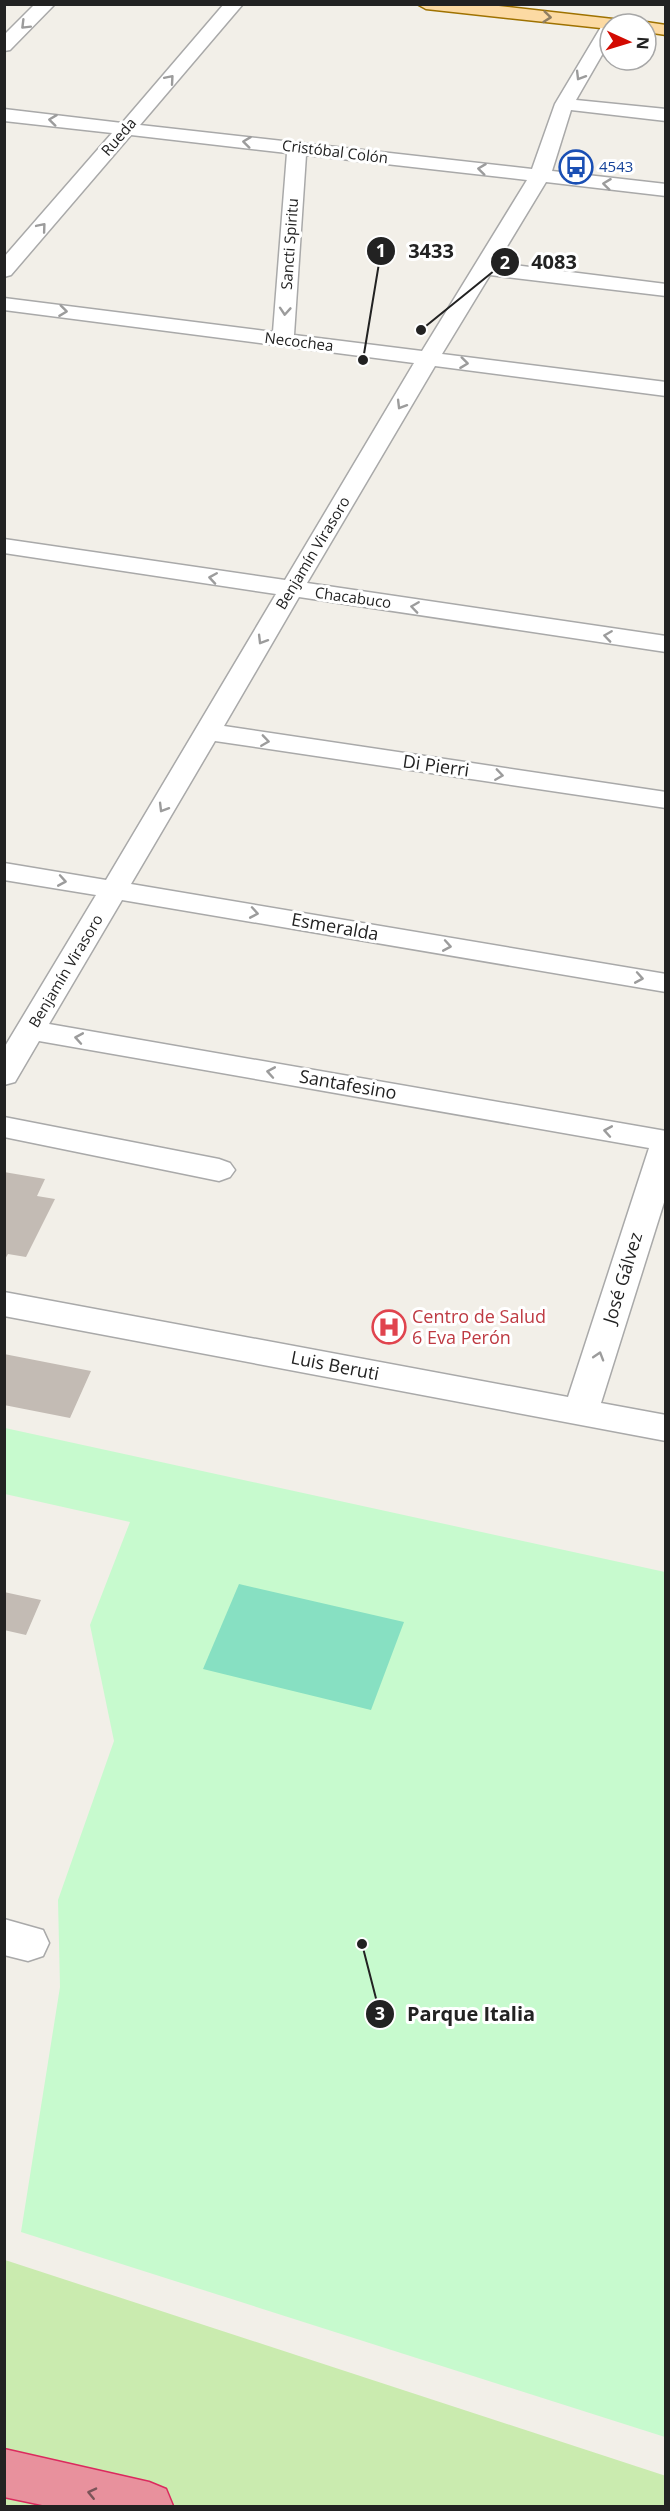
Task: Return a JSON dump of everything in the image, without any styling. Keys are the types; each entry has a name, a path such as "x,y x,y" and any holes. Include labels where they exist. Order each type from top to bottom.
{"highway":[{"path":"4,2473 149,2506"}],"main road":[{"path":"426,4 598,20"}],"street":[{"path":"4,46 46,4"},
{"name":"Rueda","path":"4,271 234,4"},
{"name":"Benjamín Virasoro","path":"6,1071 428,359 540,176 564,104 598,46"},
{"path":"564,104 666,115"},
{"name":"Cristóbal Colón","path":"4,114 666,190"},
{"name":"Sancti Spiritu","path":"283,340 297,148"},
{"path":"484,268 666,290"},
{"name":"Necochea","path":"4,304 666,389"},
{"name":"Chacabuco","path":"4,546 666,644"},
{"name":"Di Pierri","path":"207,732 666,800"},
{"name":"Esmeralda","path":"4,871 666,983"},
{"name":"Santafesino","path":"31,1030 666,1142"},
{"path":"4,1127 219,1170"},
{"name":"José Gálvez","path":"581,1412 666,1142"},
{"name":"Luis Beruti","path":"4,1304 666,1428"}],"green space":[{"path":"5,1428 665,1572 665,2437 21,2232 60,1987 58,1900 114,1741 90,1625 130,1522 5,1494"},
{"path":"239,1584 404,1622 371,1710 203,1669"},
{"path":"5,2260 666,2476 665,2506 5,2506"}],"building":[{"path":"4,1172 45,1179 37,1196 55,1199 26,1257 8,1254 4,1261"},
{"path":"4,1354 91,1371 70,1418 4,1405"},
{"path":"4,1592 41,1600 26,1635 4,1630"}],"place":[{"name":"4543","path":"576,167"},
{"name":"4083","path":"421,330"},
{"name":"3433","path":"363,360"},
{"name":"Centro de Salud 6 Eva Perón","path":"389,1327"},
{"name":"Parque Italia","path":"362,1944"}]}
